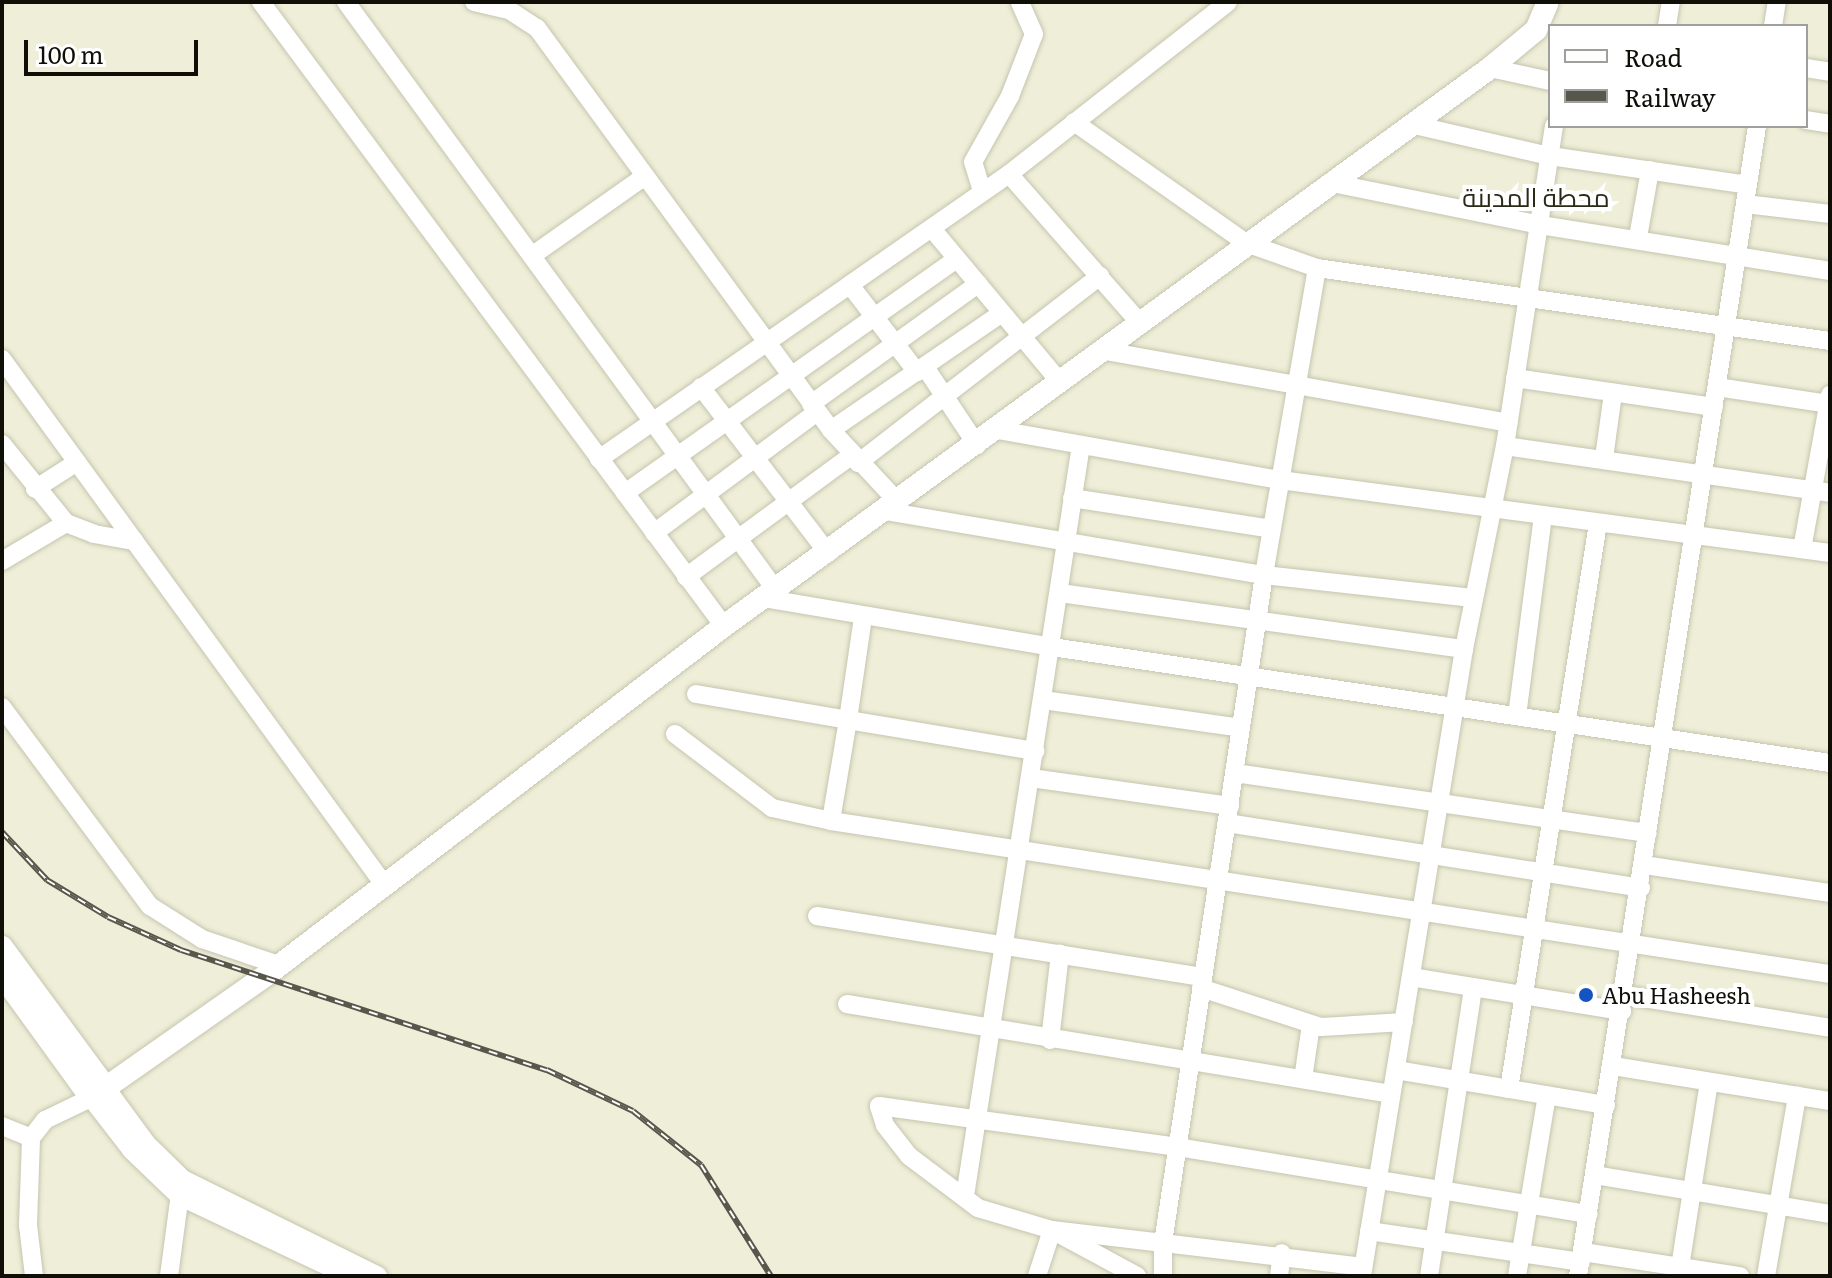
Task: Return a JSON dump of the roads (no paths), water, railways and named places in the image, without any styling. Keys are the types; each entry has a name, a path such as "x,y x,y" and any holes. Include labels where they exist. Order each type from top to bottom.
{"main road":[{"path":"98,1093 279,965 724,626 998,430 1100,350 1490,68 1547,17"},
{"path":"2,947 98,1093"},
{"path":"2,975 98,1093"}],"street":[{"path":"261,2 724,626"},
{"path":"346,2 655,420 739,538 769,593 863,617 1830,763"},
{"path":"474,2 532,22 814,408 892,506 1067,545 1264,575 1473,598"},
{"path":"982,191 973,175 973,162 1010,96 1034,34 1020,2"},
{"path":"599,459 766,341 933,230 1228,2"},
{"path":"1667,24 1671,2"},
{"path":"1773,24 1777,2"},
{"path":"1490,68 1548,81"},
{"path":"1808,68 1830,72"},
{"path":"1808,120 1830,124"},
{"path":"1074,122 1246,243 1317,268 1529,301 1830,341"},
{"path":"1410,124 1550,156 1748,185"},
{"path":"1554,128 1509,423 1489,510 1464,649 1376,1180 1363,1271 1282,1253 1052,1230 978,1208 909,1156 878,1108 979,1117 1178,1147 1376,1180 1443,1191 1589,1214"},
{"path":"1581,1263 1633,946 1757,128"},
{"path":"1638,237 1650,170"},
{"path":"1009,174 1139,322"},
{"path":"533,255 645,176"},
{"path":"1332,183 1540,225 1638,237 1830,271"},
{"path":"1745,204 1830,214"},
{"path":"933,230 1060,382"},
{"path":"625,493 789,374 957,259"},
{"path":"1163,1276 1163,1243 1189,1060 1264,575 1317,268"},
{"path":"686,577 789,502 944,398 1100,276"},
{"path":"654,533 978,284"},
{"path":"850,285 921,369 977,445"},
{"path":"831,430 1002,313"},
{"path":"1100,350 1509,423"},
{"path":"2,359 8,383 77,462 383,883"},
{"path":"1515,378 1714,407"},
{"path":"701,387 828,553"},
{"path":"1717,387 1830,401 1822,491 1802,549"},
{"path":"1604,458 1613,393"},
{"path":"998,430 1280,480 1830,553"},
{"path":"2,444 35,489 66,523 94,534 134,541"},
{"path":"965,1196 1021,852 1081,445"},
{"path":"1505,446 1822,491"},
{"path":"35,489 77,462"},
{"path":"1072,498 1272,529"},
{"path":"1517,716 1543,517"},
{"path":"3,560 66,523"},
{"path":"1509,1089 1598,523"},
{"path":"1060,593 1464,649"},
{"path":"831,821 863,617"},
{"path":"696,694 1035,751"},
{"path":"1043,700 1241,728"},
{"path":"2,707 150,906 202,939 279,965"},
{"path":"675,734 772,808 831,821 1830,974"},
{"path":"1235,773 1648,833"},
{"path":"1031,778 1432,854 1641,888"},
{"path":"1644,865 1830,893"},
{"path":"817,916 1060,954 1202,982 1311,1025 1404,1022"},
{"path":"1050,1040 1060,954"},
{"path":"1411,977 1524,995 1829,1024"},
{"path":"1429,1276 1473,987"},
{"path":"847,1004 1391,1094"},
{"path":"1303,1079 1311,1025"},
{"path":"1613,1066 1830,1101"},
{"path":"1396,1070 1606,1105"},
{"path":"1680,1267 1689,1190 1709,1082"},
{"path":"34,1276 28,1225 31,1138 45,1120 98,1093 147,1144 181,1188 348,1276"},
{"path":"1517,1276 1547,1095"},
{"path":"1766,1276 1797,1096"},
{"path":"2,1126 31,1138"},
{"path":"1595,1175 1830,1214"},
{"path":"169,1276 181,1188"},
{"path":"181,1188 378,1276"},
{"path":"1037,1276 1052,1230"},
{"path":"1052,1230 1137,1276"},
{"path":"1369,1231 1581,1263 1680,1267 1740,1276"},
{"path":"1279,1276 1282,1253"}],"railway":[{"path":"2,832 47,880 108,917 181,950 547,1070 633,1111 701,1165 771,1276"}],"place":[{"name":"Abu Hasheesh","path":"1586,995"}],"district":[{"name":"محطة المدينة","path":"1536,196"}]}
